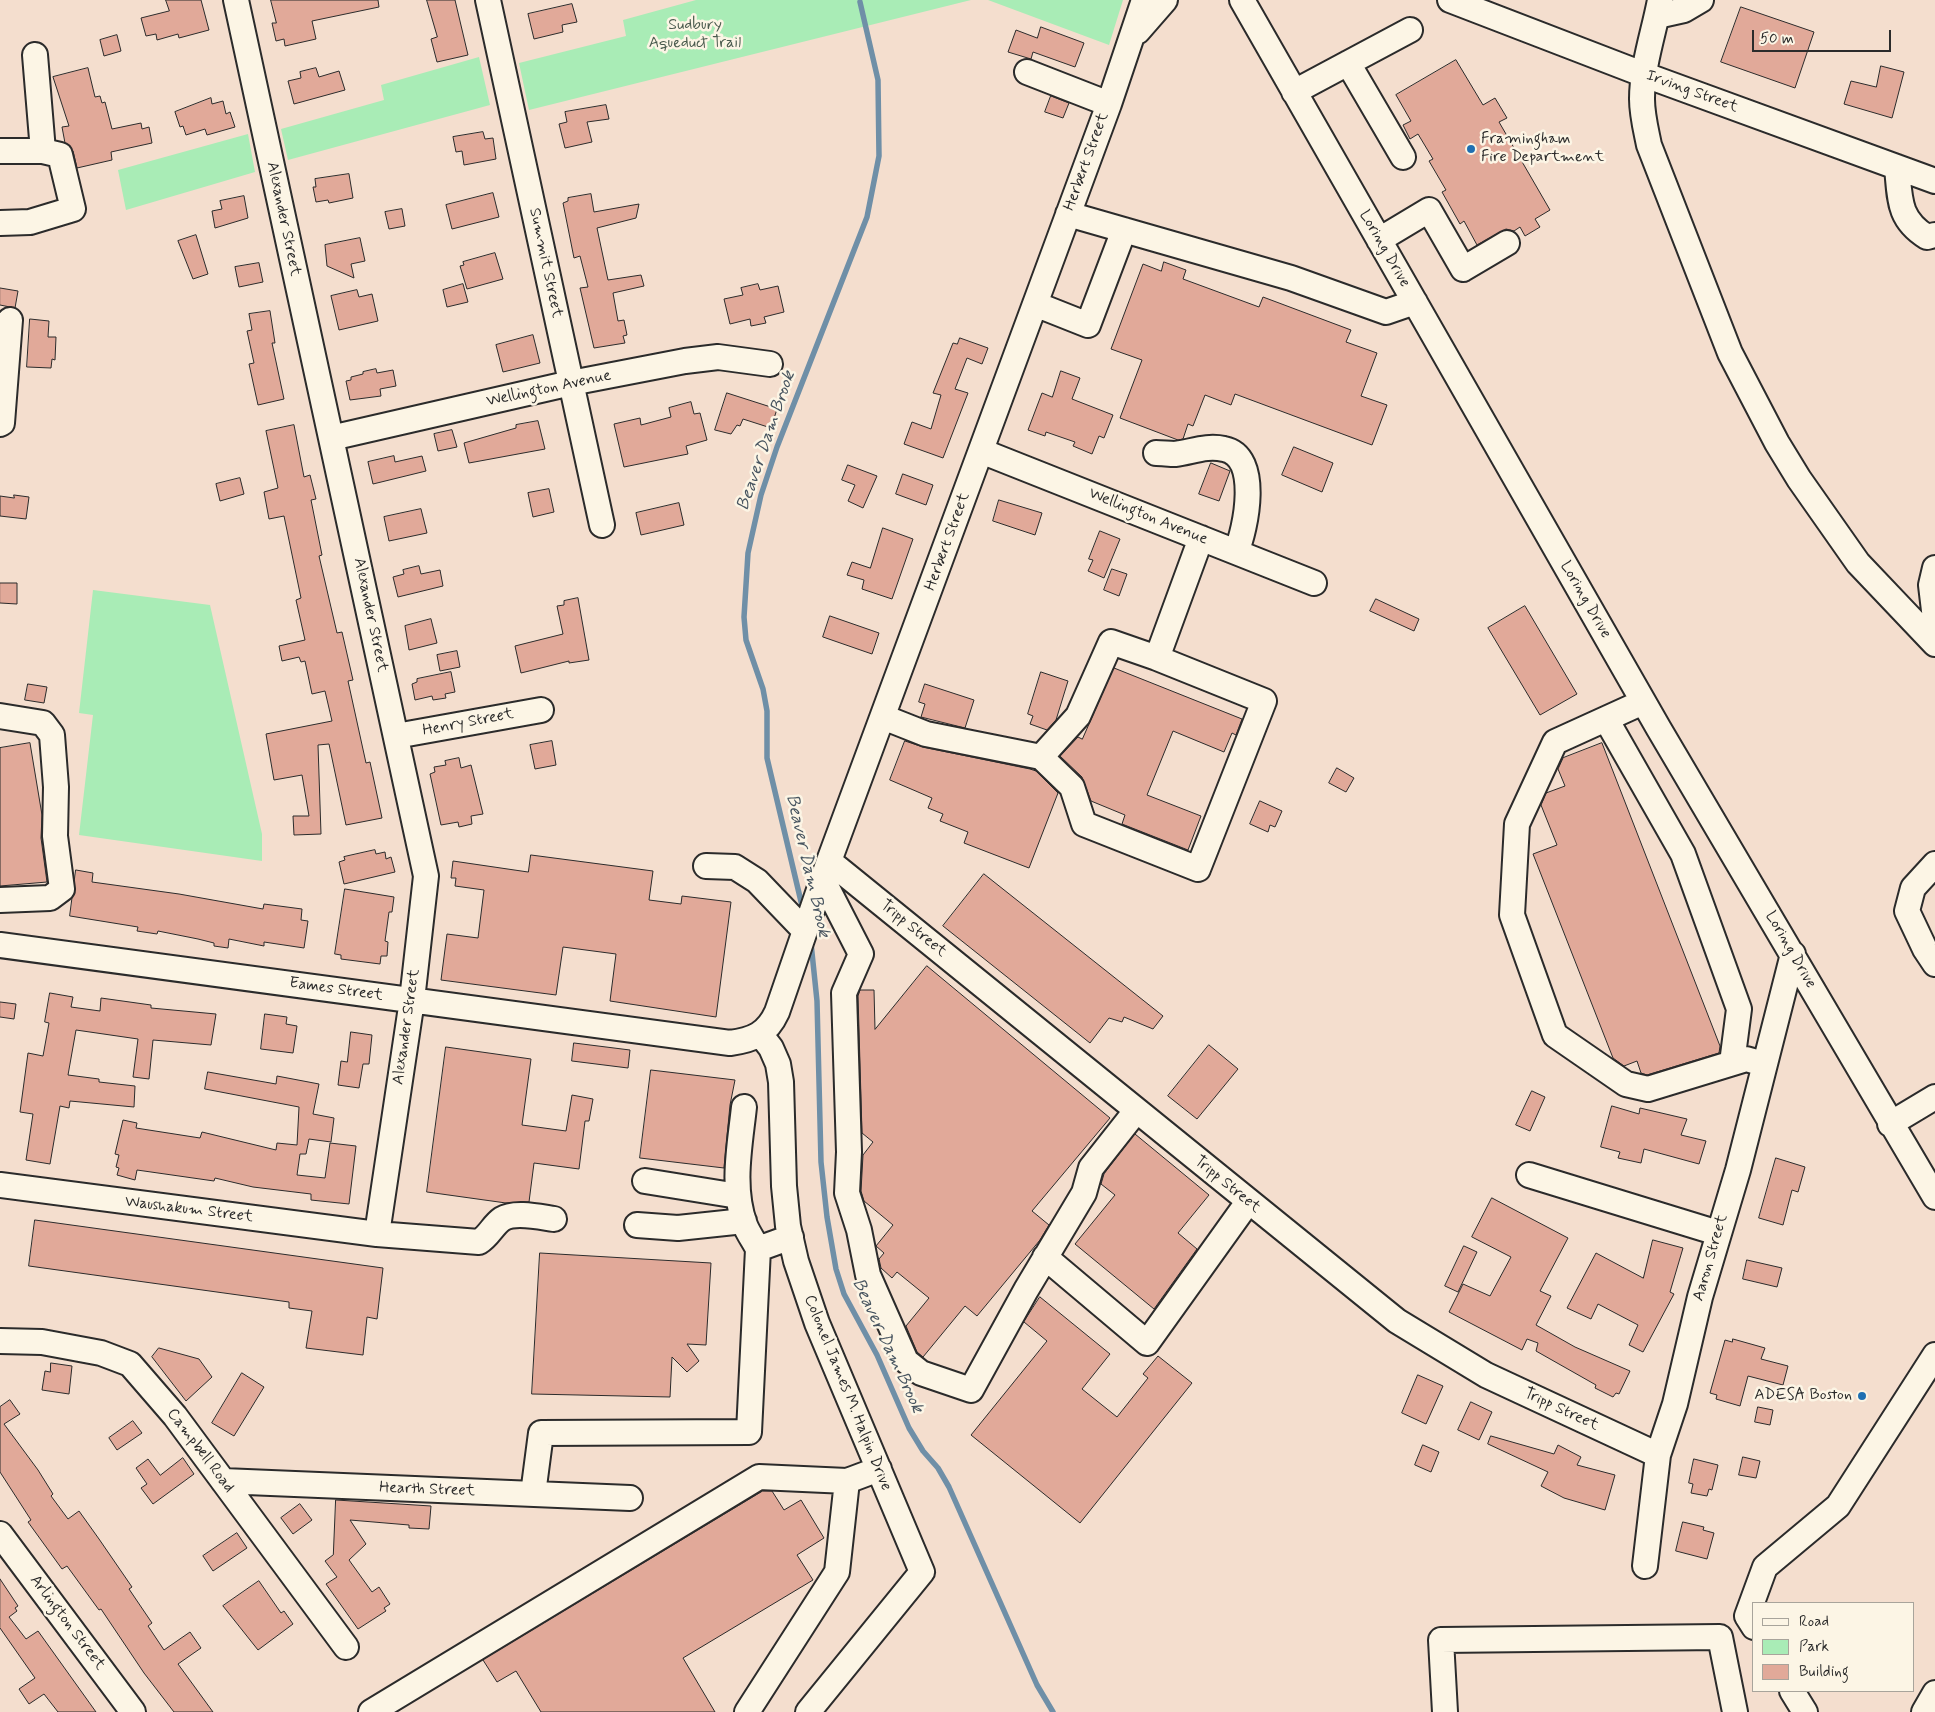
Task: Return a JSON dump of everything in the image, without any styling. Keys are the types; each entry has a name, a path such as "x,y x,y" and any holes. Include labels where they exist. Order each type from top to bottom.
{"street":[{"name":"Alexander Street","path":"236,0 426,876 412,1000 377,1234"},
{"name":"Summit Street","path":"488,0 602,525"},
{"name":"Herbert Street","path":"761,1035 771,1025 1109,104 1144,0"},
{"name":"Herbert Street","path":"1130,45 1142,25 1165,0"},
{"name":"Loring Drive","path":"1242,0 1643,702 1793,954 1890,1124 1935,1197"},
{"name":"Irving Street","path":"1450,0 1644,75 1935,181"},
{"path":"1701,0 1684,10 1659,8 1644,75 1643,112 1649,145 1719,327 1743,380 1799,479 1858,563 1935,644"},
{"path":"1294,92 1410,30"},
{"path":"35,55 43,150"},
{"path":"1348,63 1403,158"},
{"path":"1027,72 1109,104"},
{"path":"0,151 43,150 60,155 73,209 30,222 0,223"},
{"path":"1898,167 1901,207 1913,229 1927,238 1935,235"},
{"path":"1379,240 1429,210 1463,269 1507,243"},
{"path":"1068,214 1291,278 1386,312 1415,302"},
{"path":"1035,304 1088,325 1124,230"},
{"path":"0,424 2,423 7,376 10,320"},
{"name":"Wellington Avenue","path":"331,438 571,383 693,360 718,358 770,364"},
{"path":"1156,453 1176,454 1201,447 1226,449 1242,460 1248,484 1247,507 1244,534 1236,552"},
{"name":"Wellington Avenue","path":"981,451 1314,583"},
{"path":"1157,658 1201,538"},
{"path":"1935,568 1931,585 1935,619"},
{"path":"883,717 926,734 1041,757 1072,787 1084,824 1198,868 1264,701 1157,658 1110,642 1078,716 1041,757"},
{"path":"1643,702 1555,742 1518,824 1512,915 1555,1035 1626,1084 1648,1089 1746,1059 1764,1064"},
{"name":"Henry Street","path":"396,736 541,710"},
{"path":"0,716 43,723 52,736 56,786 55,836 62,889 50,898 0,900"},
{"path":"1606,719 1683,854 1739,1009 1732,1063"},
{"path":"1935,864 1913,888 1907,911 1925,950 1935,964"},
{"path":"706,866 735,867 757,881 805,931"},
{"path":"823,879 861,954 844,993 849,1152 847,1193 859,1230 868,1275 906,1361 921,1374 971,1390 1045,1257 1084,1193 1091,1168 1136,1111"},
{"name":"Tripp Street","path":"823,879 1136,1111 1372,1303 1420,1337 1486,1375 1658,1455"},
{"name":"Eames Street","path":"0,945 730,1043 747,1041 761,1035"},
{"name":"Aaron Street","path":"1645,1566 1658,1455 1676,1404 1700,1298 1738,1170 1793,954"},
{"name":"Colonel James M. Halpin Drive","path":"761,1035 771,1048 778,1064 781,1082 784,1186 791,1237 814,1315 922,1572 808,1712"},
{"path":"1890,1124 1935,1097"},
{"path":"533,1494 541,1433 749,1432 758,1249 744,1221 738,1196 738,1172 744,1107"},
{"path":"1529,1175 1718,1233"},
{"path":"645,1181 738,1196"},
{"name":"Waushakum Street","path":"0,1185 377,1234 479,1242 487,1237 502,1218 514,1216 554,1218"},
{"path":"1045,1257 1147,1343 1248,1202"},
{"path":"637,1225 678,1228 744,1221"},
{"path":"758,1249 791,1237"},
{"name":"Campbell Road","path":"0,1341 42,1342 101,1353 130,1364 175,1416 346,1647"},
{"path":"1752,1602 1765,1566 1838,1506 1935,1355"},
{"path":"371,1712 760,1477 847,1481 879,1469"},
{"name":"Hearth Street","path":"223,1481 630,1498"},
{"path":"746,1712 837,1572 847,1481"},
{"name":"Arlington Street","path":"0,1534 133,1712"},
{"path":"1752,1602 1747,1616 1752,1624"},
{"path":"1445,1712 1441,1640 1710,1637 1720,1637 1735,1712"},
{"path":"1793,1692 1805,1712"},
{"path":"1924,1712 1935,1693"}],"green space":[{"name":"Sudbury Aqueduct Trail","path":"696,0 971,0 529,110 519,63 626,36 623,20"},
{"path":"988,0 1123,0 1109,45"},
{"path":"479,57 490,105 288,160 281,129 384,100 381,85"},
{"path":"248,134 255,172 126,210 118,170"},
{"path":"93,590 210,605 262,834 262,861 79,835 93,715 79,713"}],"building":[{"path":"166,0 201,0 209,30 179,38 178,34 157,40 156,34 146,36 141,18 169,11"},
{"path":"271,0 378,0 379,7 312,21 316,39 285,46 284,39 276,41 272,23 276,23"},
{"path":"427,0 455,0 468,55 437,62 431,39 437,37"},
{"path":"572,4 577,22 562,25 563,32 534,39 528,14"},
{"path":"1741,7 1814,32 1795,88 1721,62"},
{"path":"1041,27 1084,43 1075,67 1033,52 1031,59 1008,52 1016,30 1037,38"},
{"path":"117,35 121,51 104,56 100,40"},
{"name":"Framingham Fire Department","path":"1456,60 1483,105 1495,98 1507,118 1499,122 1550,210 1535,219 1540,227 1525,236 1520,227 1514,231 1506,229 1477,245 1464,221 1460,224 1442,192 1446,190 1429,161 1433,159 1418,134 1410,139 1403,125 1411,121 1396,95"},
{"path":"1881,66 1904,72 1892,118 1844,104 1851,81 1876,87"},
{"path":"88,68 95,97 100,96 102,103 105,102 112,129 141,123 142,129 149,127 152,143 111,152 112,160 77,168 73,151 65,143 62,127 69,126 53,77"},
{"path":"316,68 319,77 339,71 345,90 294,104 288,81 301,78 300,72"},
{"path":"1051,96 1069,103 1063,118 1045,112"},
{"path":"211,98 212,104 223,101 226,114 230,112 235,127 207,135 205,129 186,135 183,126 180,127 175,112"},
{"path":"606,105 609,119 587,122 592,142 565,148 559,124 567,122 565,112"},
{"path":"483,132 485,139 493,138 496,159 464,165 462,151 456,152 453,137"},
{"path":"349,174 353,198 329,203 328,200 316,202 313,187 316,187 315,179"},
{"path":"493,193 499,217 452,229 446,205"},
{"path":"591,194 594,212 639,204 636,218 597,228 608,280 641,275 644,286 613,293 618,321 624,320 627,335 623,336 625,343 594,348 580,288 588,287 580,256 574,258 563,203 568,201 568,198"},
{"path":"244,196 248,218 215,228 212,211 222,209 220,201"},
{"path":"402,209 405,226 389,229 385,212"},
{"path":"196,235 208,274 193,279 178,241"},
{"path":"360,238 365,261 351,264 354,278 327,266 325,245"},
{"path":"495,253 503,279 467,289 460,266 464,265 463,262"},
{"path":"1164,262 1186,270 1183,279 1259,307 1263,297 1351,330 1346,342 1377,353 1361,396 1387,405 1372,445 1235,394 1231,405 1205,395 1193,426 1188,424 1183,439 1178,440 1120,418 1142,360 1111,349 1143,264 1161,271"},
{"path":"259,263 263,282 239,287 235,267"},
{"path":"463,284 468,302 447,307 443,290"},
{"path":"758,284 760,290 778,286 784,312 764,317 766,323 751,326 750,319 730,324 724,299 743,295 741,288"},
{"path":"0,288 18,291 15,308 0,305"},
{"path":"357,290 359,297 372,294 378,321 339,330 331,296"},
{"path":"270,311 275,343 272,343 284,399 258,405 249,364 254,363 247,331 252,330 249,314"},
{"path":"30,319 49,321 48,337 56,337 55,360 52,359 51,368 27,367"},
{"path":"533,335 540,363 503,372 496,345"},
{"path":"960,338 988,348 982,364 967,358 955,389 968,393 943,458 904,444 912,422 931,429 941,395 933,393 953,343 957,344"},
{"path":"376,369 377,373 393,370 396,386 380,389 381,396 350,400 346,381 351,380 351,377 363,374 363,372"},
{"path":"1061,371 1080,378 1072,399 1113,415 1104,438 1099,436 1092,454 1073,446 1075,442 1046,432 1045,436 1028,430 1042,393 1052,397"},
{"path":"727,393 777,409 771,428 743,419 740,426 737,425 731,434 715,430"},
{"path":"691,402 694,414 700,413 707,440 686,446 688,454 624,467 614,424 640,418 641,425 671,417 669,408"},
{"path":"538,421 545,449 469,463 464,443 516,428 516,425"},
{"path":"294,425 304,477 310,475 316,499 311,500 322,555 319,556 337,633 342,632 353,680 348,681 366,763 370,762 382,818 346,825 329,744 318,745 321,834 294,835 293,816 309,816 302,775 274,780 266,734 332,721 325,691 312,694 305,661 301,662 299,657 282,661 279,646 305,640 296,600 301,598 284,516 269,519 264,492 278,488 266,431"},
{"path":"452,430 457,447 438,451 434,434"},
{"path":"1294,447 1333,463 1322,492 1282,475"},
{"path":"394,456 395,462 422,456 426,471 373,484 368,462"},
{"path":"1211,463 1230,471 1219,501 1199,494"},
{"path":"848,465 877,476 863,508 848,501 855,485 842,480"},
{"path":"903,474 933,485 926,505 896,494"},
{"path":"240,478 244,494 220,501 216,484"},
{"path":"549,489 554,512 533,517 528,493"},
{"path":"14,495 29,497 26,519 0,516 0,496 14,498"},
{"path":"999,500 1042,513 1035,535 993,521"},
{"path":"679,503 684,525 641,535 636,513"},
{"path":"421,509 427,533 389,541 384,517"},
{"path":"883,528 913,539 892,599 862,589 864,580 847,575 852,562 870,568"},
{"path":"1100,531 1120,539 1104,578 1088,571 1093,560 1089,559"},
{"path":"419,566 421,574 440,570 443,586 398,597 393,577 404,574 403,570"},
{"path":"1112,569 1127,574 1119,596 1104,590"},
{"path":"0,583 17,583 17,604 0,603"},
{"path":"578,598 589,660 569,663 569,661 521,673 515,646 563,634 557,606 564,605 564,601"},
{"path":"1376,599 1419,619 1414,631 1370,611"},
{"path":"1525,606 1577,694 1540,715 1488,628"},
{"path":"830,616 879,633 872,654 823,637"},
{"path":"431,619 437,643 409,650 405,626"},
{"path":"457,651 460,667 440,671 437,655"},
{"path":"1114,668 1242,719 1236,735 1232,733 1224,752 1173,731 1147,795 1201,816 1188,850 1122,824 1125,815 1091,801 1082,777 1060,756 1078,737 1082,739"},
{"path":"451,672 455,692 445,694 446,698 433,700 432,696 415,700 412,684 417,682 417,679"},
{"path":"1041,672 1068,681 1056,720 1047,730 1030,724 1033,716 1028,714"},
{"path":"28,684 47,687 44,703 25,700"},
{"path":"925,684 974,700 965,728 921,717 925,704 919,702"},
{"path":"552,741 556,765 535,769 530,745"},
{"path":"905,741 923,747 1036,771 1058,793 1029,868 964,843 968,832 940,821 943,814 928,808 932,798 890,780"},
{"path":"30,743 42,815 41,838 47,882 0,886 0,748"},
{"path":"1602,743 1720,1046 1719,1053 1647,1075 1641,1073 1637,1061 1624,1066 1613,1058 1533,854 1557,845 1541,805 1546,793 1565,786 1558,769 1563,758"},
{"path":"459,758 461,768 471,765 483,814 471,816 472,824 459,827 458,822 441,825 430,774 435,772 434,767 446,765 445,761"},
{"path":"1337,768 1354,778 1346,792 1329,783"},
{"path":"1260,801 1282,811 1275,827 1270,825 1268,832 1250,824"},
{"path":"375,850 376,854 385,852 386,859 391,857 395,872 344,884 339,862 345,860 344,857"},
{"path":"531,855 653,871 649,900 681,904 682,896 731,902 716,1017 610,1001 616,954 563,947 556,995 441,980 447,934 478,938 484,890 455,886 456,878 451,878 453,861 528,872"},
{"path":"76,870 93,873 92,882 179,894 263,909 264,904 302,909 301,920 308,921 304,948 264,942 264,946 229,939 228,948 214,946 214,943 198,939 158,931 157,934 137,931 138,927 70,916"},
{"path":"984,874 1163,1016 1153,1029 1124,1017 1122,1022 1109,1018 1090,1043 943,926"},
{"path":"345,889 394,897 392,912 389,912 385,941 388,942 387,956 381,956 380,964 341,959 341,955 335,954"},
{"path":"927,966 1110,1118 1032,1211 1049,1225 1040,1240 977,1316 965,1306 923,1357 917,1352 906,1326 929,1298 897,1272 892,1278 881,1268 879,1259 884,1253 876,1246 893,1225 864,1201 861,1191 863,1155 873,1142 862,1133 858,996 860,990 874,990 875,1029"},
{"path":"50,993 73,997 71,1007 100,1011 101,998 151,1005 151,1008 216,1014 211,1045 153,1040 149,1079 133,1077 138,1039 76,1030 68,1075 99,1079 99,1082 135,1086 134,1107 70,1101 69,1108 60,1106 50,1164 26,1160 33,1114 20,1112 28,1053 43,1056 49,1023 45,1022"},
{"path":"0,1002 16,1004 14,1019 0,1017"},
{"path":"265,1014 287,1017 286,1024 297,1026 293,1053 261,1049"},
{"path":"351,1032 372,1035 369,1064 363,1064 359,1088 338,1085 341,1061 347,1062"},
{"path":"574,1043 630,1050 628,1068 572,1061"},
{"path":"1209,1045 1238,1069 1197,1119 1168,1096"},
{"path":"446,1047 531,1059 522,1125 566,1131 572,1095 593,1099 589,1121 585,1121 579,1169 534,1163 529,1202 506,1203 427,1192"},
{"path":"651,1070 735,1080 730,1105 724,1168 640,1158"},
{"path":"208,1072 276,1084 277,1076 319,1084 313,1114 334,1118 331,1142 309,1139 306,1154 300,1154 297,1175 325,1178 330,1143 356,1146 349,1204 311,1200 311,1194 253,1187 215,1178 214,1181 137,1170 135,1180 117,1175 119,1168 116,1167 119,1155 115,1154 123,1120 137,1123 136,1128 200,1138 202,1132 276,1150 277,1143 297,1145 299,1107 205,1089"},
{"path":"1532,1091 1545,1097 1530,1131 1516,1125"},
{"path":"1612,1106 1639,1114 1640,1108 1687,1119 1681,1135 1706,1141 1699,1164 1644,1149 1641,1163 1618,1158 1620,1152 1601,1147"},
{"path":"1135,1134 1209,1195 1178,1233 1197,1249 1154,1309 1075,1244 1115,1195 1101,1184 1104,1174"},
{"path":"1776,1158 1805,1167 1798,1192 1792,1190 1783,1225 1759,1218"},
{"path":"1492,1198 1568,1238 1540,1291 1551,1296 1536,1325 1575,1347 1630,1371 1619,1394 1616,1393 1613,1397 1595,1388 1596,1385 1536,1351 1538,1343 1527,1339 1522,1350 1449,1312 1463,1284 1490,1296 1511,1257 1472,1237"},
{"path":"35,1220 383,1268 377,1319 367,1317 363,1355 306,1348 312,1311 289,1308 289,1302 29,1266"},
{"path":"1653,1240 1683,1248 1670,1292 1674,1294 1643,1352 1629,1345 1638,1325 1598,1304 1591,1319 1567,1308 1596,1253 1643,1278"},
{"path":"1464,1246 1477,1252 1458,1292 1445,1286"},
{"path":"540,1253 711,1263 706,1345 687,1344 699,1361 687,1372 672,1357 670,1397 532,1394"},
{"path":"1747,1260 1782,1268 1777,1287 1743,1279"},
{"path":"1040,1297 1110,1354 1082,1389 1117,1417 1148,1378 1143,1374 1158,1356 1192,1383 1080,1523 971,1435 1047,1341 1024,1322"},
{"path":"1733,1339 1765,1348 1761,1359 1788,1366 1783,1385 1748,1376 1740,1406 1716,1399 1717,1395 1710,1393 1725,1340 1732,1342"},
{"path":"159,1348 199,1359 212,1377 186,1401 152,1357"},
{"path":"51,1363 72,1366 69,1394 42,1390 45,1371 50,1372"},
{"path":"242,1373 264,1387 234,1436 212,1423"},
{"path":"1418,1375 1443,1386 1426,1424 1402,1413"},
{"path":"10,1400 20,1414 4,1424 38,1470 53,1494 51,1496 68,1519 79,1511 99,1539 132,1587 129,1589 152,1623 148,1626 164,1650 190,1632 201,1648 178,1664 213,1712 174,1712 144,1673 101,1609 99,1610 67,1566 62,1569 28,1522 31,1520 0,1472 0,1407"},
{"path":"1471,1402 1492,1412 1479,1440 1458,1430"},
{"path":"1758,1407 1773,1410 1770,1425 1755,1422"},
{"path":"133,1421 142,1433 117,1450 109,1438"},
{"path":"1491,1436 1554,1454 1558,1445 1581,1457 1577,1465 1615,1475 1605,1510 1564,1498 1541,1486 1548,1472 1488,1444"},
{"path":"1423,1445 1439,1452 1431,1472 1415,1465"},
{"path":"1743,1457 1760,1461 1756,1478 1739,1475"},
{"path":"183,1458 194,1474 153,1504 141,1488 147,1484 136,1468 148,1459 160,1475"},
{"path":"1694,1459 1718,1465 1712,1490 1709,1489 1707,1496 1691,1493 1693,1484 1689,1483"},
{"path":"763,1491 772,1491 784,1510 801,1500 824,1538 797,1555 813,1580 683,1658 715,1712 541,1712 516,1671 497,1682 483,1660"},
{"path":"336,1500 431,1506 429,1529 409,1528 409,1525 350,1520 366,1544 349,1560 372,1592 379,1587 390,1604 384,1608 386,1611 358,1629 326,1584 337,1577 325,1561 333,1555"},
{"path":"300,1504 312,1520 293,1534 281,1518"},
{"path":"1683,1522 1704,1527 1703,1530 1714,1533 1707,1559 1676,1551"},
{"path":"237,1533 247,1548 213,1571 203,1556"},
{"path":"0,1579 18,1606 15,1608 17,1611 9,1617 26,1639 38,1631 96,1712 58,1712 44,1694 29,1704 19,1689 35,1678 0,1628"},
{"path":"259,1581 281,1613 284,1611 293,1624 258,1650 223,1606"}],"waterway":[{"name":"Beaver Dam Brook","path":"803,910 767,758 767,711 763,689 746,640 744,617 748,553 761,495 777,447 867,217 879,156 878,80 860,2"},
{"name":"Beaver Dam Brook","path":"811,943 817,1001 821,1162 827,1217 836,1269 844,1294 877,1355 909,1428 923,1451 938,1468 949,1487 1037,1685 1053,1712"}],"place":[{"name":"Framingham Fire Department","path":"1471,149"},
{"name":"ADESA Boston","path":"1862,1396"}]}
